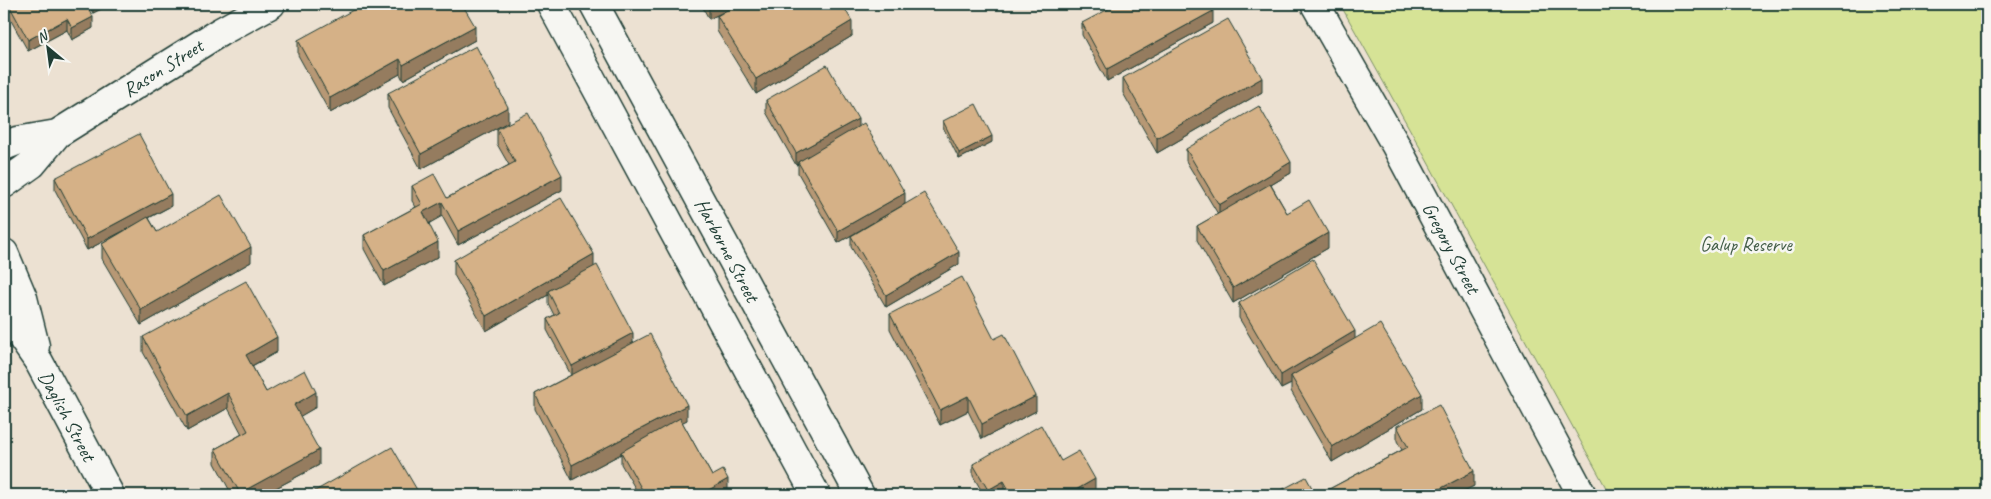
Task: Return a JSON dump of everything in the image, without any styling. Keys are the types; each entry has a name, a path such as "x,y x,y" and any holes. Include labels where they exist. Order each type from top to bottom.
{"street":[{"name":"Rason Street","path":"4,184 32,164 57,134 220,32 271,4"},
{"name":"Harborne Street","path":"551,4 816,495"},
{"name":"Harborne Street","path":"594,4 860,495"},
{"name":"Gregory Street","path":"1315,4 1395,144 1582,495"},
{"name":"Rason Street","path":"4,146 17,141 57,134"},
{"name":"Daglish Street","path":"4,253 23,298 39,362"},
{"name":"Daglish Street","path":"4,312 39,362 110,495"}],"green space":[{"name":"Galup Reserve","path":"1340,4 1987,4 1987,495 1610,495"}],"building":[{"path":"4,4 86,4 93,17 72,28 67,19 28,40 9,5 4,9"},
{"path":"364,4 462,4 475,26 403,65 400,59 330,98 298,40"},
{"path":"737,4 842,4 852,21 756,79 717,16"},
{"path":"1118,4 1209,4 1213,11 1107,69 1082,23"},
{"path":"1228,19 1262,78 1157,138 1123,78"},
{"path":"476,46 508,107 421,154 388,93"},
{"path":"827,65 858,119 796,153 766,100"},
{"path":"976,104 992,136 959,153 943,121"},
{"path":"1259,106 1291,162 1219,205 1186,149"},
{"path":"528,113 562,175 458,231 442,202 423,212 438,242 384,271 364,235 422,204 412,186 434,174 447,198 515,162 497,129"},
{"path":"864,123 905,193 838,231 798,162"},
{"path":"139,134 171,194 87,239 55,178"},
{"path":"1270,184 1287,213 1309,200 1328,233 1233,288 1197,226"},
{"path":"924,193 959,252 886,295 851,236"},
{"path":"221,195 251,247 141,310 102,244 148,217 157,232"},
{"path":"561,198 594,254 486,316 454,260"},
{"path":"1313,259 1355,331 1281,375 1239,303"},
{"path":"597,265 633,333 572,366 547,319 559,313 548,291"},
{"path":"962,277 994,339 1004,334 1036,396 982,424 968,396 940,410 890,314"},
{"path":"246,281 277,337 246,355 266,392 305,370 316,392 294,405 319,450 240,493 215,449 248,431 228,393 187,416 143,337"},
{"path":"1380,324 1422,394 1332,447 1291,376"},
{"path":"650,334 687,405 572,465 535,394"},
{"path":"1439,405 1474,471 1428,495 1318,495 1408,447 1397,426"},
{"path":"680,418 712,476 723,470 728,479 700,495 645,495 621,452"},
{"path":"1041,425 1061,461 1079,451 1095,479 1067,495 1012,495 1004,481 988,490 973,464"},
{"path":"392,447 420,495 308,495"},
{"path":"1306,477 1316,495 1272,495"}]}
